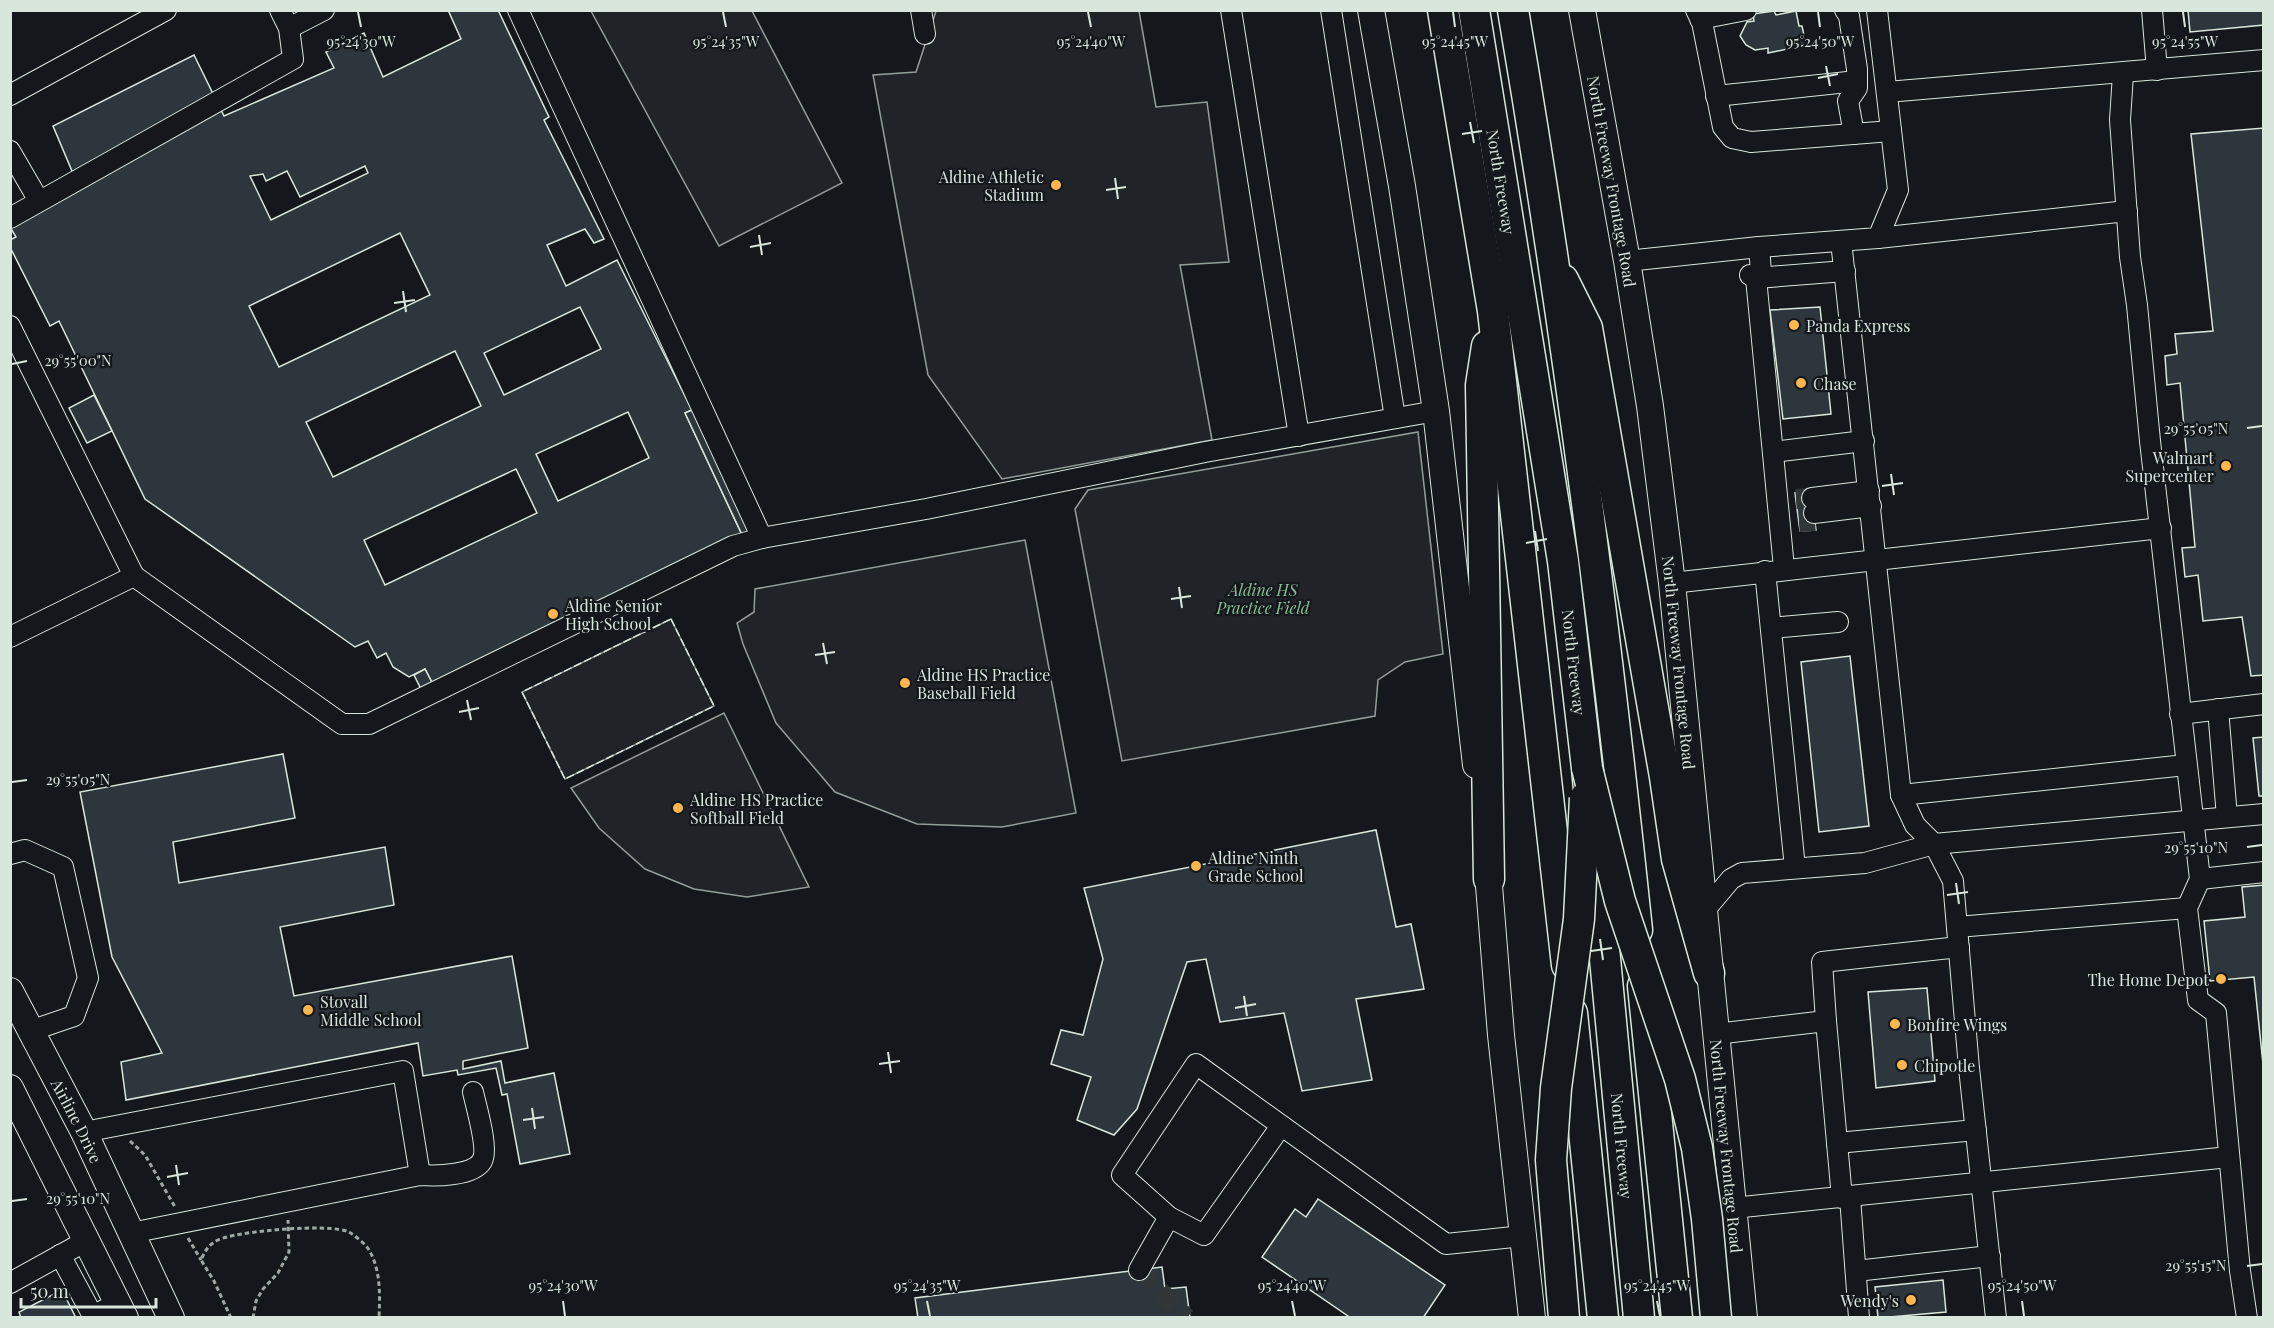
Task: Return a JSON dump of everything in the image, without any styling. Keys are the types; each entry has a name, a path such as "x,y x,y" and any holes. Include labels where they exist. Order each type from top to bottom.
{"highway":[{"name":"North Freeway","path":"1443,10 1493,311 1552,820 1603,1317"},
{"name":"North Freeway","path":"1474,10 1563,561 1587,768 1639,1317"},
{"name":"North Freeway","path":"1513,10 1590,516 1618,751 1677,1317"},
{"path":"1551,256 1587,327 1665,777 1677,859 1709,973"},
{"path":"1489,879 1481,385 1493,311"},
{"path":"1564,1317 1551,1160 1556,1088 1579,919 1587,768"},
{"path":"1587,768 1620,901 1680,1079 1697,1148 1707,1219 1716,1317"}],"main road":[{"path":"1371,10 1402,186 1436,411 1489,879 1499,1013 1532,1317"},
{"name":"North Freeway Frontage Road","path":"1582,10 1627,261 1650,406 1672,583 1744,1317"},
{"name":"Airline Drive","path":"10,991 20,1036 84,1132 171,1317"},
{"path":"10,1088 121,1310"}],"lane":[{"path":"10,95 166,10"},
{"path":"10,218 293,60 285,19 324,10"},
{"path":"518,10 762,538"},
{"path":"921,10 925,34"},
{"path":"1231,10 1299,436"},
{"path":"1331,10 1395,418"},
{"path":"1746,10 1698,15 1723,127 1732,138 1751,142 1892,131"},
{"path":"1845,10 1849,16 1857,69 1857,88 1848,101 1854,134"},
{"path":"1878,10 1898,190 1878,238"},
{"path":"2152,10 2157,70"},
{"path":"1887,92 2123,74 2264,60"},
{"path":"2123,74 2120,120 2130,257 2200,879 2187,908 2198,1000 2216,1013 2240,1271 2247,1317"},
{"path":"1716,96 1857,81"},
{"path":"10,152 39,201"},
{"path":"1627,261 1878,238 2127,211"},
{"path":"1841,241 1901,795 1915,825 1934,844 1953,881 1996,1317"},
{"path":"1752,248 1749,274 1756,278 1845,271"},
{"path":"1756,278 1773,452 1797,511 1775,570 1771,628 1796,868"},
{"path":"10,326 134,576 342,724 369,724 733,546 762,538 926,509 1205,452 1436,411"},
{"path":"1773,452 1864,441"},
{"path":"1797,511 1870,502"},
{"path":"1672,583 1877,558 2161,528"},
{"path":"10,637 134,576"},
{"path":"1771,628 1838,621"},
{"path":"2180,714 2264,704"},
{"path":"2218,708 2227,817"},
{"path":"1901,795 2186,765"},
{"path":"1705,910 1737,875 1865,863 1934,844 2264,814"},
{"path":"10,854 25,850 63,867 88,978 74,1016 20,1036"},
{"path":"2200,879 2264,872"},
{"path":"1957,927 2187,908"},
{"path":"1859,1317 1856,1271 1837,1143 1822,962 1959,947"},
{"path":"1716,1034 1826,1021"},
{"path":"1281,1126 1204,1235 1169,1217 1122,1175 1196,1064 1446,1244 1523,1236"},
{"path":"84,1132 403,1071 420,1175"},
{"path":"131,1233 420,1175 442,1176 475,1168 483,1160 484,1148 473,1092"},
{"path":"1837,1143 1976,1130"},
{"path":"1733,1208 2229,1157"},
{"path":"1139,1270 1169,1217"},
{"path":"10,1283 86,1241"},
{"path":"60,1255 93,1317 121,1310"},
{"path":"1856,1271 1990,1256"}],"path":[{"path":"120,1125 130,1142 145,1155 154,1170 182,1223 189,1243 214,1281 231,1317"},
{"path":"253,1317 256,1301 263,1289 278,1273 289,1252 288,1220"},
{"path":"201,1260 206,1248 220,1239 316,1227 348,1231 367,1246 378,1274 379,1317"}],"green space":[{"path":"591,11 752,11 842,183 719,246"},
{"name":"Aldine Athletic Stadium","path":"936,11 1139,11 1156,107 1207,102 1229,262 1180,265 1212,440 1002,479 928,375 873,75 916,72"},
{"name":"Aldine HS Practice Field","path":"1418,432 1443,654 1405,662 1378,680 1375,716 1122,761 1075,509 1088,490"},
{"name":"Aldine HS Practice Baseball Field","path":"1025,540 1076,813 1002,827 917,824 835,792 776,723 743,644 737,623 754,612 755,589"},
{"path":"671,619 714,706 565,779 522,692"},
{"name":"Aldine HS Practice Softball Field","path":"724,713 809,887 747,897 694,889 645,869 599,828 571,788"}],"building":[{"path":"448,10 498,10 549,117 544,120 604,239 594,243 585,229 547,245 566,286 617,260 692,410 685,413 744,539 436,690 425,669 409,677 393,667 386,653 377,658 368,641 355,647 145,499 59,321 50,326 10,247 10,240 16,237 10,227 80,190 53,126 194,55 224,116 334,68 326,52 364,33 383,77 461,39","holes":["365,166 368,173 271,220 250,176 263,174 266,181 287,171 300,197","400,233 430,295 279,367 249,306","580,307 601,349 504,395 484,353","455,351 481,406 333,477 306,422","628,412 649,458 558,501 536,454","516,469 537,513 385,585 364,540"]},
{"path":"2188,10 2264,10 2264,25 2190,32"},
{"path":"1774,11 1776,15 1796,11 1806,45 1768,53 1768,48 1755,50 1746,45 1740,36 1747,22 1754,21 1753,14"},
{"name":"Walmart Supercenter","path":"2264,128 2264,675 2251,676 2242,617 2203,621 2198,575 2185,577 2182,548 2195,547 2180,383 2167,385 2165,356 2177,354 2175,334 2213,331 2191,134"},
{"path":"1820,307 1831,414 1783,419 1770,310"},
{"path":"94,395 112,431 87,443 69,408"},
{"path":"692,410 756,543 428,703 414,675 425,669 436,690 744,539 685,413"},
{"path":"1811,491 1816,530 1800,531 1795,493"},
{"path":"1850,656 1869,826 1819,832 1801,662"},
{"path":"2264,737 2264,796 2259,796 2253,738"},
{"path":"283,754 295,818 173,842 179,883 385,847 394,905 280,927 294,996 512,956 528,1048 463,1061 463,1069 501,1061 505,1083 554,1073 570,1154 520,1164 507,1094 502,1095 496,1068 458,1075 457,1070 423,1076 418,1043 126,1100 121,1062 162,1053 112,957 80,792"},
{"path":"1376,830 1396,927 1411,924 1424,989 1356,999 1372,1080 1302,1091 1284,1013 1220,1022 1206,959 1187,962 1137,1109 1114,1135 1077,1120 1091,1077 1051,1064 1061,1030 1083,1035 1103,959 1084,888"},
{"name":"The Home Depot","path":"2264,885 2264,1074 2254,977 2210,981 2204,921 2245,917 2242,887"},
{"path":"1927,988 1935,1081 1876,1088 1868,992"},
{"path":"1318,1199 1445,1285 1423,1318 1351,1318 1262,1257 1295,1209 1306,1217"},
{"path":"1162,1267 1165,1289 1186,1287 1190,1318 918,1318 915,1298"},
{"name":"Wendy's","path":"1943,1280 1946,1312 1878,1318 1875,1287"},
{"path":"62,1290 76,1318 21,1318 19,1312"}],"tunnel":[{"path":"1796,499 1812,498"},
{"path":"1799,522 1815,521"},
{"path":"1139,1270 1186,1318"}],"fence":[{"path":"671,619 714,706 565,779 522,692 671,619"}],"place":[{"name":"Aldine Athletic Stadium","path":"1056,185"},
{"name":"Panda Express","path":"1794,325"},
{"name":"Chase","path":"1801,383"},
{"name":"Walmart Supercenter","path":"2226,466"},
{"name":"Aldine Senior High School","path":"553,614"},
{"name":"Aldine HS Practice Baseball Field","path":"905,683"},
{"name":"Aldine HS Practice Softball Field","path":"678,808"},
{"name":"Aldine Ninth Grade School","path":"1196,866"},
{"name":"The Home Depot","path":"2221,979"},
{"name":"Stovall Middle School","path":"308,1010"},
{"name":"Bonfire Wings","path":"1895,1024"},
{"name":"Chipotle","path":"1902,1065"},
{"name":"Wendy's","path":"1911,1300"}]}
